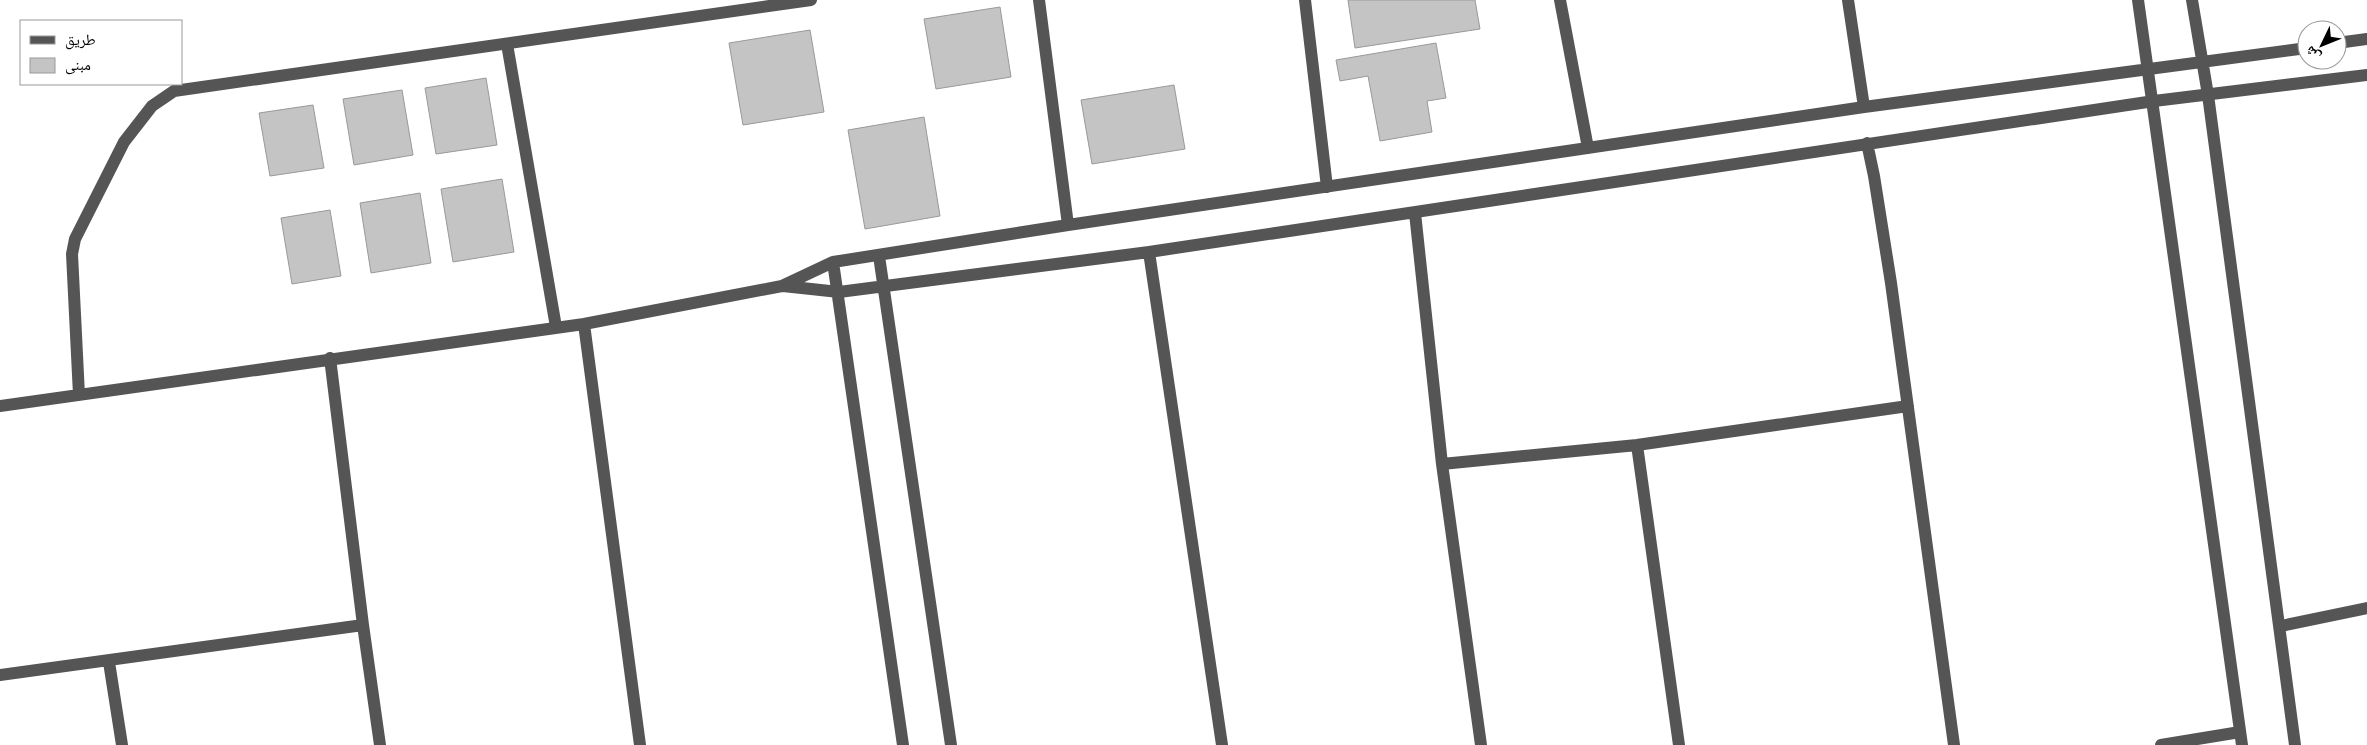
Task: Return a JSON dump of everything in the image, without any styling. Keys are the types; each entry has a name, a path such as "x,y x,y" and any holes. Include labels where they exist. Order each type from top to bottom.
{"street":[{"path":"79,394 72,254 75,239 124,142 152,106 174,91 812,0"},
{"path":"1039,0 1068,225"},
{"path":"1305,0 1326,187"},
{"path":"1560,0 1588,148"},
{"path":"1848,0 1864,108"},
{"path":"2138,0 2150,70 2242,745"},
{"path":"2192,0 2208,95 2281,626 2295,745"},
{"path":"2347,42 2367,39"},
{"path":"507,44 556,328"},
{"path":"0,406 330,358 584,324 782,286 833,262 1068,225 1864,108 2297,49"},
{"path":"782,286 839,292 1149,252 2154,101 2367,75"},
{"path":"1866,144 1876,186 1954,745"},
{"path":"1414,213 1442,464 1481,745"},
{"path":"1149,252 1222,745"},
{"path":"879,256 951,745"},
{"path":"833,262 839,292 903,745"},
{"path":"584,324 640,745"},
{"path":"330,358 380,745"},
{"path":"1442,464 1637,445 1908,406"},
{"path":"1637,445 1679,745"},
{"path":"2281,626 2367,608"},
{"path":"0,675 109,662 363,625"},
{"path":"109,662 122,745"},
{"path":"2161,745 2240,732"}],"building":[{"path":"1348,0 1475,0 1480,29 1355,48"},
{"path":"1000,7 1011,77 936,89 924,19"},
{"path":"810,30 824,112 743,125 729,43"},
{"path":"1436,43 1446,98 1427,101 1432,132 1380,141 1368,76 1340,81 1336,60"},
{"path":"486,78 497,145 436,154 425,88"},
{"path":"1174,85 1185,149 1092,164 1081,100"},
{"path":"402,90 413,155 354,165 343,99"},
{"path":"313,105 324,168 270,176 259,113"},
{"path":"924,117 940,216 865,229 848,130"},
{"path":"502,179 514,252 453,262 441,189"},
{"path":"420,193 431,263 371,273 360,203"},
{"path":"330,210 341,276 292,284 281,218"}]}
